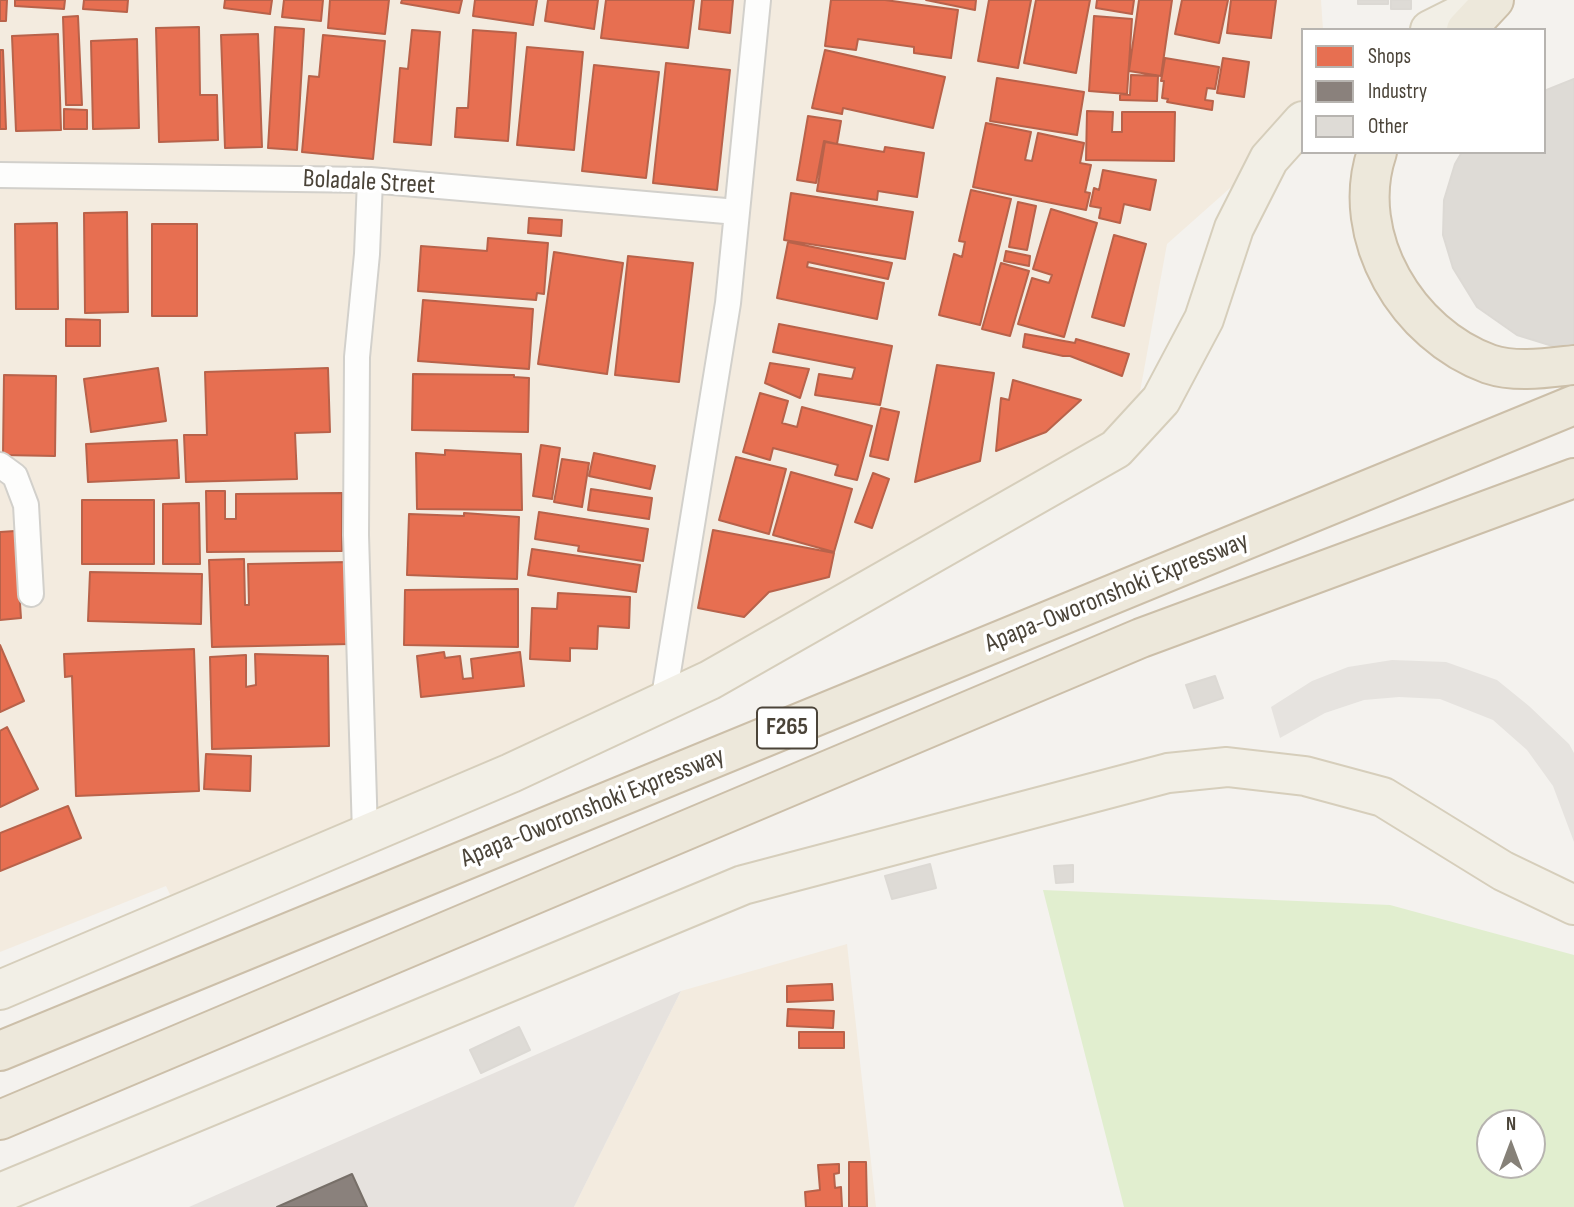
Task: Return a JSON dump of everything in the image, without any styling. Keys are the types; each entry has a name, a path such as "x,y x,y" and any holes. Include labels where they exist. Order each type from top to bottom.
{"highway":[{"path":"1468,28 1492,0"},
{"path":"1377,154 1369,205 1378,252 1412,312 1447,342 1490,364 1532,370 1574,365"},
{"name":"Apapa-Oworonshoki Expressway","path":"0,1051 1574,405"},
{"name":"Apapa-Oworonshoki Expressway","path":"0,1120 1141,638 1574,478"}],"main road":[{"path":"1434,28 1492,0"},
{"path":"0,990 510,773 663,703 710,680 1116,449 1161,400 1204,319 1234,228 1269,159 1301,123"},
{"path":"0,1193 743,885 1168,773 1227,767 1305,776 1383,797 1503,871 1574,905"}],"street":[{"path":"663,703 728,303 758,0"},
{"name":"Boladale Street","path":"0,175 370,180 737,212"},
{"path":"365,834 356,536 357,357 367,254 370,180"},
{"path":"0,465 15,476 26,505 31,594"}],"shaded area":[{"path":"0,0 1321,0 1323,28 1301,28 1301,121 1291,134 1167,244 1131,441 870,595 173,901 166,886 0,952"},
{"path":"1392,660 1446,662 1497,680 1569,744 1574,753 1574,842 1553,786 1527,750 1493,720 1440,699 1399,697 1364,700 1325,713 1280,738 1271,707 1312,681 1348,667"},
{"path":"847,944 876,1207 574,1207 681,991"},
{"path":"681,991 574,1207 189,1207"}],"green space":[{"path":"1043,890 1390,905 1574,955 1574,1207 1124,1207"}],"building: Shops":[{"path":"0,0 7,0 6,21 0,21"},
{"path":"15,0 65,0 64,9 15,6"},
{"path":"84,0 128,0 127,12 83,9"},
{"path":"225,0 272,0 270,14 224,8"},
{"path":"284,0 323,0 321,21 282,17"},
{"path":"330,0 389,0 385,34 328,28"},
{"path":"402,0 462,0 459,13 401,3"},
{"path":"475,0 537,0 533,25 473,16"},
{"path":"548,0 598,0 594,29 545,21"},
{"path":"606,0 694,0 688,48 601,38"},
{"path":"702,0 733,0 730,33 699,29"},
{"path":"831,0 885,0 958,10 951,58 914,53 914,47 858,39 856,50 825,46"},
{"path":"926,0 976,0 975,10"},
{"path":"989,0 1031,0 1018,68 978,61"},
{"path":"1036,0 1090,0 1076,73 1024,63"},
{"path":"1097,0 1134,0 1132,14 1096,8"},
{"path":"1139,0 1172,0 1161,76 1129,71"},
{"path":"1182,0 1228,0 1219,43 1175,34"},
{"path":"1231,0 1276,0 1271,38 1227,33"},
{"path":"78,16 82,105 66,105 63,17"},
{"path":"1094,16 1132,19 1127,94 1089,91"},
{"path":"199,27 200,95 217,95 218,140 159,142 156,28"},
{"path":"275,27 304,29 297,150 268,148"},
{"path":"412,30 440,32 431,145 394,142 400,68 408,69"},
{"path":"473,30 516,33 508,141 455,137 457,108 468,108"},
{"path":"58,34 61,130 16,131 12,36"},
{"path":"258,34 262,147 225,148 221,35"},
{"path":"323,35 385,41 373,159 302,152 309,76 319,77"},
{"path":"137,39 139,128 93,129 91,41"},
{"path":"527,47 583,52 574,150 517,145"},
{"path":"0,50 3,50 6,129 0,129"},
{"path":"825,50 945,77 933,128 843,108 842,114 812,108"},
{"path":"1165,58 1219,67 1215,89 1207,88 1205,100 1213,101 1212,110 1167,102 1168,99 1162,98 1164,81 1161,81"},
{"path":"1223,58 1249,62 1244,97 1217,93"},
{"path":"666,63 730,70 717,190 653,183"},
{"path":"594,65 659,72 646,178 582,171"},
{"path":"1131,75 1158,76 1157,101 1120,100 1120,94 1130,95"},
{"path":"997,78 1084,92 1077,135 990,121"},
{"path":"64,109 87,110 87,129 64,129"},
{"path":"1087,111 1113,112 1112,132 1122,132 1122,112 1175,112 1174,161 1086,160"},
{"path":"808,116 841,121 837,144 824,141 816,183 797,180"},
{"path":"986,123 1031,132 1025,160 1032,161 1038,133 1084,143 1080,163 1091,165 1085,192 1090,193 1086,210 973,187"},
{"path":"825,142 884,152 885,147 924,153 917,197 878,191 877,200 817,191"},
{"path":"1103,170 1156,180 1150,210 1124,204 1120,223 1099,218 1101,208 1090,206 1094,188 1099,190"},
{"path":"971,190 1011,199 980,325 939,315 954,254 962,257 965,242 959,241"},
{"path":"791,193 913,212 905,259 784,240"},
{"path":"1018,202 1036,206 1027,250 1009,247"},
{"path":"1051,209 1097,223 1064,337 1018,324 1032,278 1049,283 1052,275 1033,269"},
{"path":"127,212 128,312 85,313 84,213"},
{"path":"529,218 562,220 561,236 528,233"},
{"path":"57,223 58,309 16,309 15,224"},
{"path":"152,224 197,224 197,316 152,316"},
{"path":"1114,235 1146,244 1124,326 1092,317"},
{"path":"488,238 548,243 544,294 537,293 536,300 418,291 421,246 487,251"},
{"path":"788,242 892,263 888,279 808,262 807,267 884,283 877,319 777,298"},
{"path":"1006,251 1030,256 1029,266 1004,261"},
{"path":"554,252 623,263 607,374 538,364"},
{"path":"628,256 693,263 679,382 615,375"},
{"path":"1001,263 1029,271 1010,336 982,329"},
{"path":"423,300 533,309 529,369 418,361"},
{"path":"66,319 100,320 100,346 66,346"},
{"path":"779,324 892,346 880,405 815,395 819,374 852,379 855,368 773,352"},
{"path":"1025,334 1075,343 1076,339 1129,354 1122,376 1070,356 1023,347"},
{"path":"770,363 809,369 800,398 765,383"},
{"path":"937,365 994,373 980,461 915,482"},
{"path":"158,368 166,421 91,432 84,379"},
{"path":"328,368 330,432 295,433 297,479 186,482 184,435 207,435 205,372"},
{"path":"413,374 514,375 529,378 528,432 412,430"},
{"path":"4,375 56,376 55,456 3,455"},
{"path":"1013,380 1081,400 1046,432 996,451 1001,398 1009,400"},
{"path":"760,393 788,401 782,423 797,427 802,407 872,426 857,480 835,475 838,465 773,448 770,460 743,452"},
{"path":"881,408 899,412 888,460 870,456"},
{"path":"177,440 179,478 88,482 86,444"},
{"path":"541,445 560,448 552,499 533,496"},
{"path":"445,450 521,454 522,510 417,509 416,453 445,455"},
{"path":"594,453 655,466 650,489 589,476"},
{"path":"736,457 786,469 769,534 719,520"},
{"path":"562,459 589,463 582,507 554,502"},
{"path":"791,472 852,489 834,552 773,535"},
{"path":"873,473 889,479 872,528 855,522"},
{"path":"591,489 652,498 649,519 588,510"},
{"path":"206,491 225,491 225,519 236,519 236,494 342,493 342,551 207,552"},
{"path":"82,500 154,500 154,564 82,564"},
{"path":"199,503 200,564 163,564 163,504"},
{"path":"539,512 648,529 643,561 578,551 579,546 535,539"},
{"path":"464,513 519,517 517,579 407,575 409,514 464,516"},
{"path":"713,530 834,553 829,577 769,592 744,617 698,608"},
{"path":"15,531 21,618 0,620 0,532"},
{"path":"532,549 640,565 636,592 528,575"},
{"path":"244,559 245,605 249,605 248,564 349,562 350,644 212,647 209,560"},
{"path":"90,572 202,574 201,624 88,621"},
{"path":"518,589 518,647 404,645 405,590"},
{"path":"558,593 630,597 629,628 598,626 597,649 570,648 570,661 530,659 532,608 557,609"},
{"path":"0,645 24,701 0,712"},
{"path":"194,649 199,791 76,796 72,676 65,677 64,654"},
{"path":"444,652 445,658 460,656 463,679 473,678 471,659 520,652 524,686 421,697 417,656"},
{"path":"255,654 328,656 329,746 212,749 210,657 246,655 246,687 256,685"},
{"path":"7,727 38,789 0,807 0,731"},
{"path":"206,754 251,756 250,791 204,789"},
{"path":"68,806 81,838 0,871 0,833"},
{"path":"832,984 833,1000 787,1002 787,986"},
{"path":"788,1009 834,1011 833,1028 787,1026"},
{"path":"799,1032 844,1032 844,1048 799,1048"},
{"path":"849,1162 866,1162 867,1207 849,1207"},
{"path":"839,1164 839,1173 834,1174 835,1188 841,1187 842,1207 806,1207 805,1192 820,1190 818,1165"}],"building: Industry":[{"path":"352,1174 367,1207 277,1207"}],"building: Other":[{"path":"1358,0 1388,0 1388,4 1358,4"},
{"path":"1391,0 1411,0 1411,9 1391,9"},
{"path":"1574,79 1574,345 1559,348 1517,335 1477,307 1453,268 1443,235 1444,200 1461,154 1546,154 1546,90"},
{"path":"1215,676 1223,698 1194,708 1186,685"},
{"path":"930,864 936,888 892,899 885,876"},
{"path":"1073,865 1073,882 1056,883 1054,866"},
{"path":"519,1027 530,1050 481,1073 470,1050"}]}
